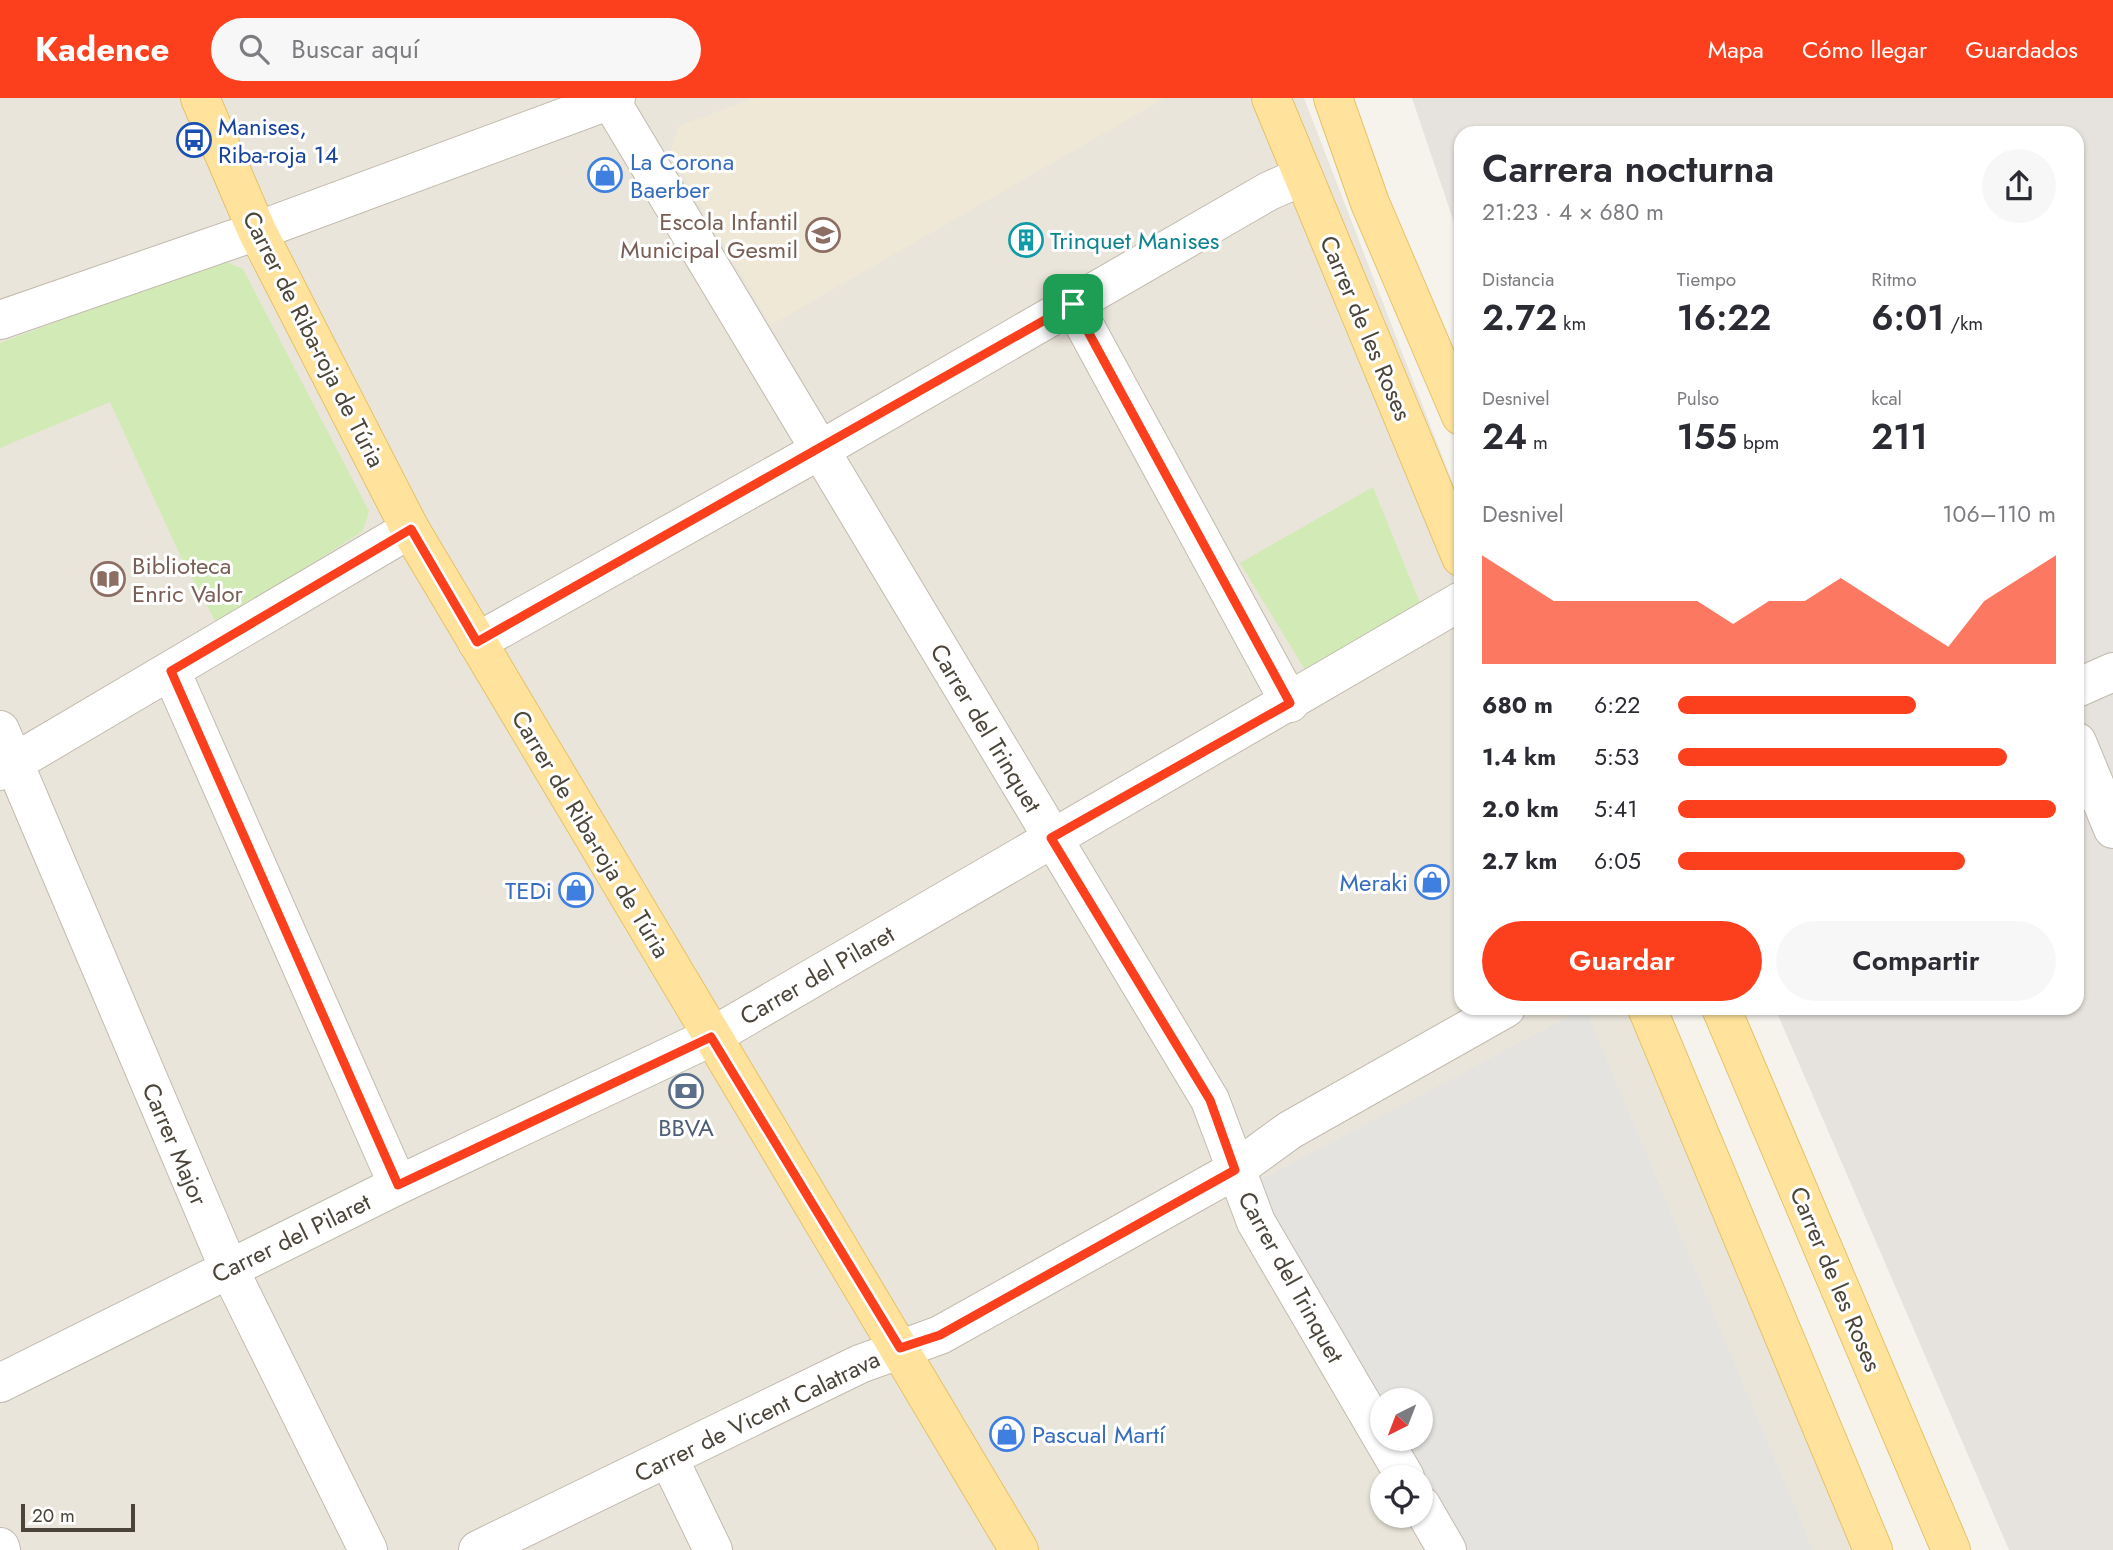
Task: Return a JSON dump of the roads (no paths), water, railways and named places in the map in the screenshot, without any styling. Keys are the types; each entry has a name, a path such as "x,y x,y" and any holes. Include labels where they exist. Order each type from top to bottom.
{"main road":[{"name":"Carrer de Riba-roja de Túria","path":"200,98 257,231 411,529 711,1037 1019,1550"},
{"name":"Carrer de les Roses","path":"1271,98 1454,540"},
{"path":"1333,98 1370,203 1454,400"},
{"path":"1650,1015 1873,1550"},
{"name":"Carrer de les Roses","path":"1724,1015 1951,1550"}],"street":[{"path":"0,320 257,231 612,99"},
{"name":"Carrer del Trinquet","path":"612,99 1051,838 1210,1100 1256,1222 1398,1465"},
{"path":"477,642 820,450 1269,191 1303,176"},
{"path":"1073,304 1290,703"},
{"path":"4,755 171,671 411,529"},
{"name":"Carrer del Pilaret","path":"0,1383 398,1185 711,1037 1051,838 1290,703 1454,605"},
{"path":"171,671 398,1185"},
{"path":"2084,685 2113,672"},
{"name":"Carrer Major","path":"4,755 229,1269 368,1550"},
{"path":"2084,759 2113,830"},
{"name":"Carrer de Vicent Calatrava","path":"478,1550 900,1348 940,1335 1235,1170 1290,1130 1494,1015"},
{"path":"668,1459 713,1550"},
{"path":"1433,1526 1447,1550"}],"place":[{"name":"Manises, Riba-roja 14","path":"194,140"},
{"name":"La Corona Baerber","path":"605,175"},
{"name":"Escola Infantil Municipal Gesmil","path":"823,235"},
{"name":"Trinquet Manises","path":"1026,240"},
{"name":"Biblioteca Enric Valor","path":"108,579"},
{"name":"Meraki","path":"1432,882"},
{"name":"TEDi","path":"576,890"},
{"name":"BBVA","path":"686,1091"},
{"name":"Pascual Martí","path":"1007,1434"}]}
